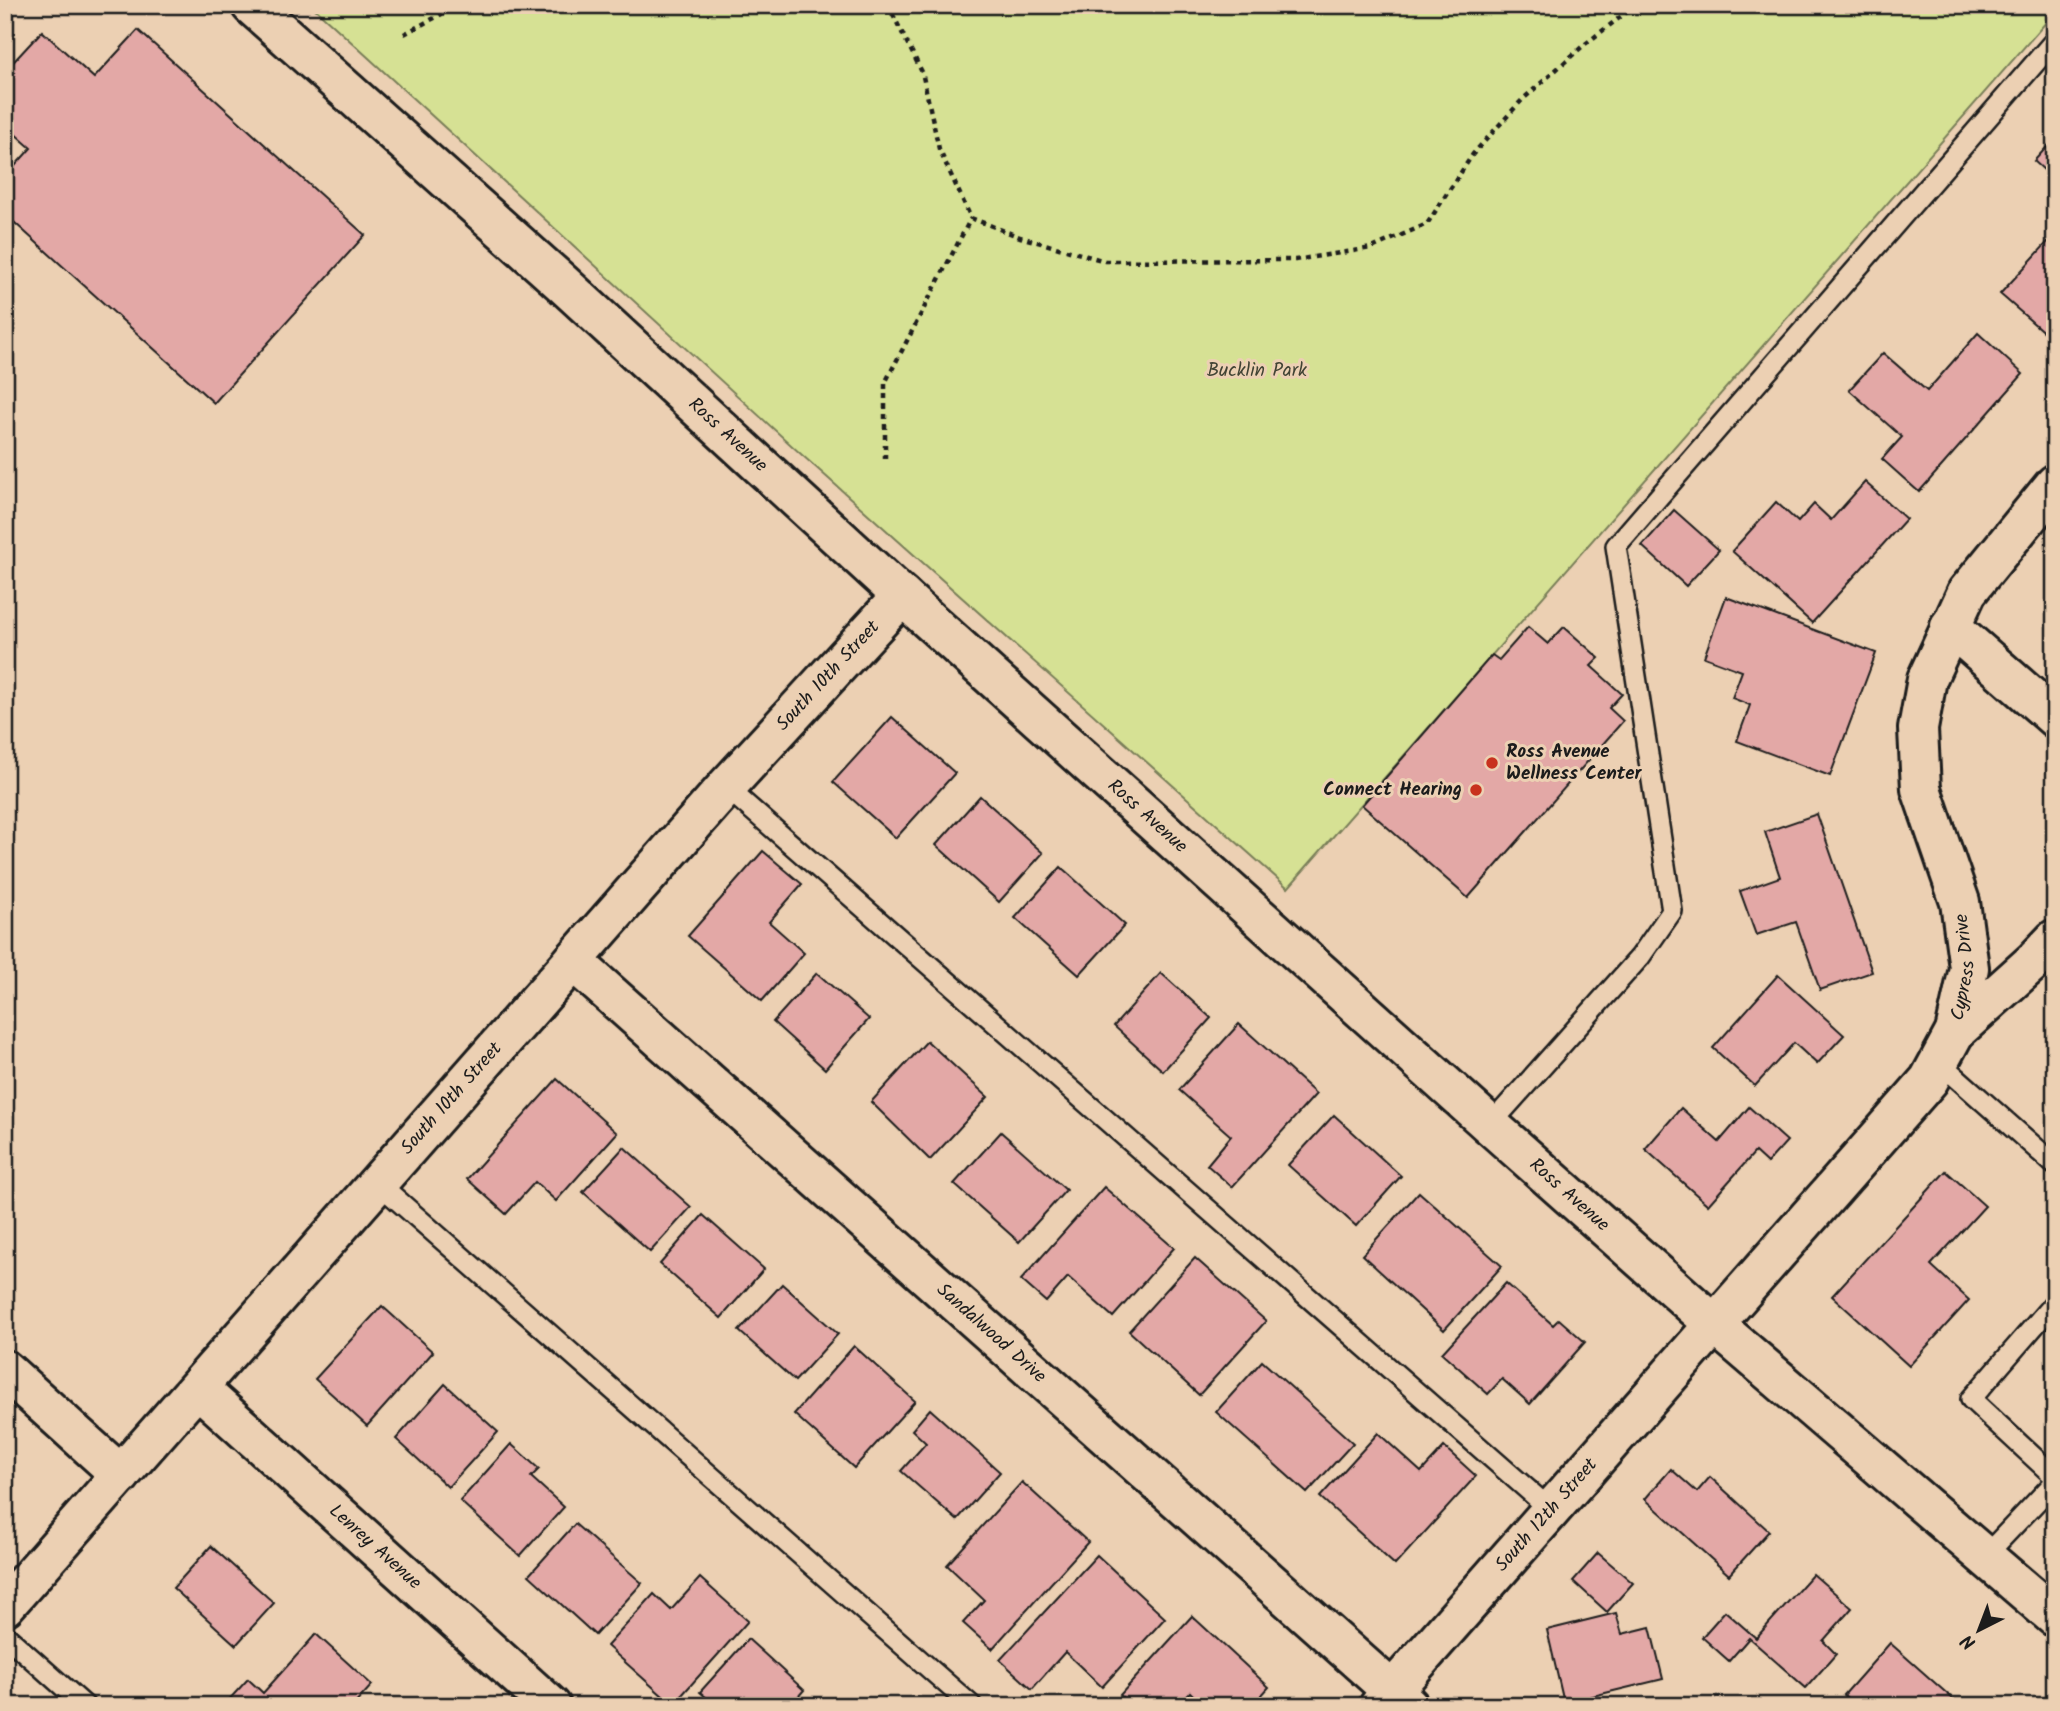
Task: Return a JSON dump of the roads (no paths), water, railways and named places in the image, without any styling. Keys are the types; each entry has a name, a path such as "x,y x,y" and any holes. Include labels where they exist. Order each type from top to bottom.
{"street":[{"name":"Ross Avenue","path":"251,5 561,282 902,596 1490,1125 1714,1324 2055,1617"},
{"name":"Cypress Drive","path":"1714,1324 1929,1080 1947,1047 1969,968 1961,902 1921,789 1919,729 1927,679 1967,592 2055,484"},
{"name":"South 10th Street","path":"5,1606 726,787 902,596"},
{"path":"1950,626 2055,718"},
{"path":"1947,1047 2055,939"},
{"name":"Sandalwood Drive","path":"573,961 1393,1701"},
{"name":"South 12th Street","path":"1393,1701 1551,1510 1714,1324"},
{"path":"5,1370 121,1475"},
{"name":"Lenrey Avenue","path":"198,1388 551,1706"}],"lane":[{"path":"1490,1125 1640,957 1672,911 1616,546 2055,40"},
{"path":"726,787 1551,1510"},
{"path":"1947,1047 2055,1166"},
{"path":"378,1183 972,1706"},
{"path":"1986,1555 2055,1479 1971,1399 2055,1302"},
{"path":"5,1635 85,1706"}],"place":[{"name":"Ross Avenue Wellness Center","path":"1492,763"},
{"name":"Connect Hearing","path":"1476,790"}],"park label":[{"name":"Bucklin Park","path":"1257,371"}]}
